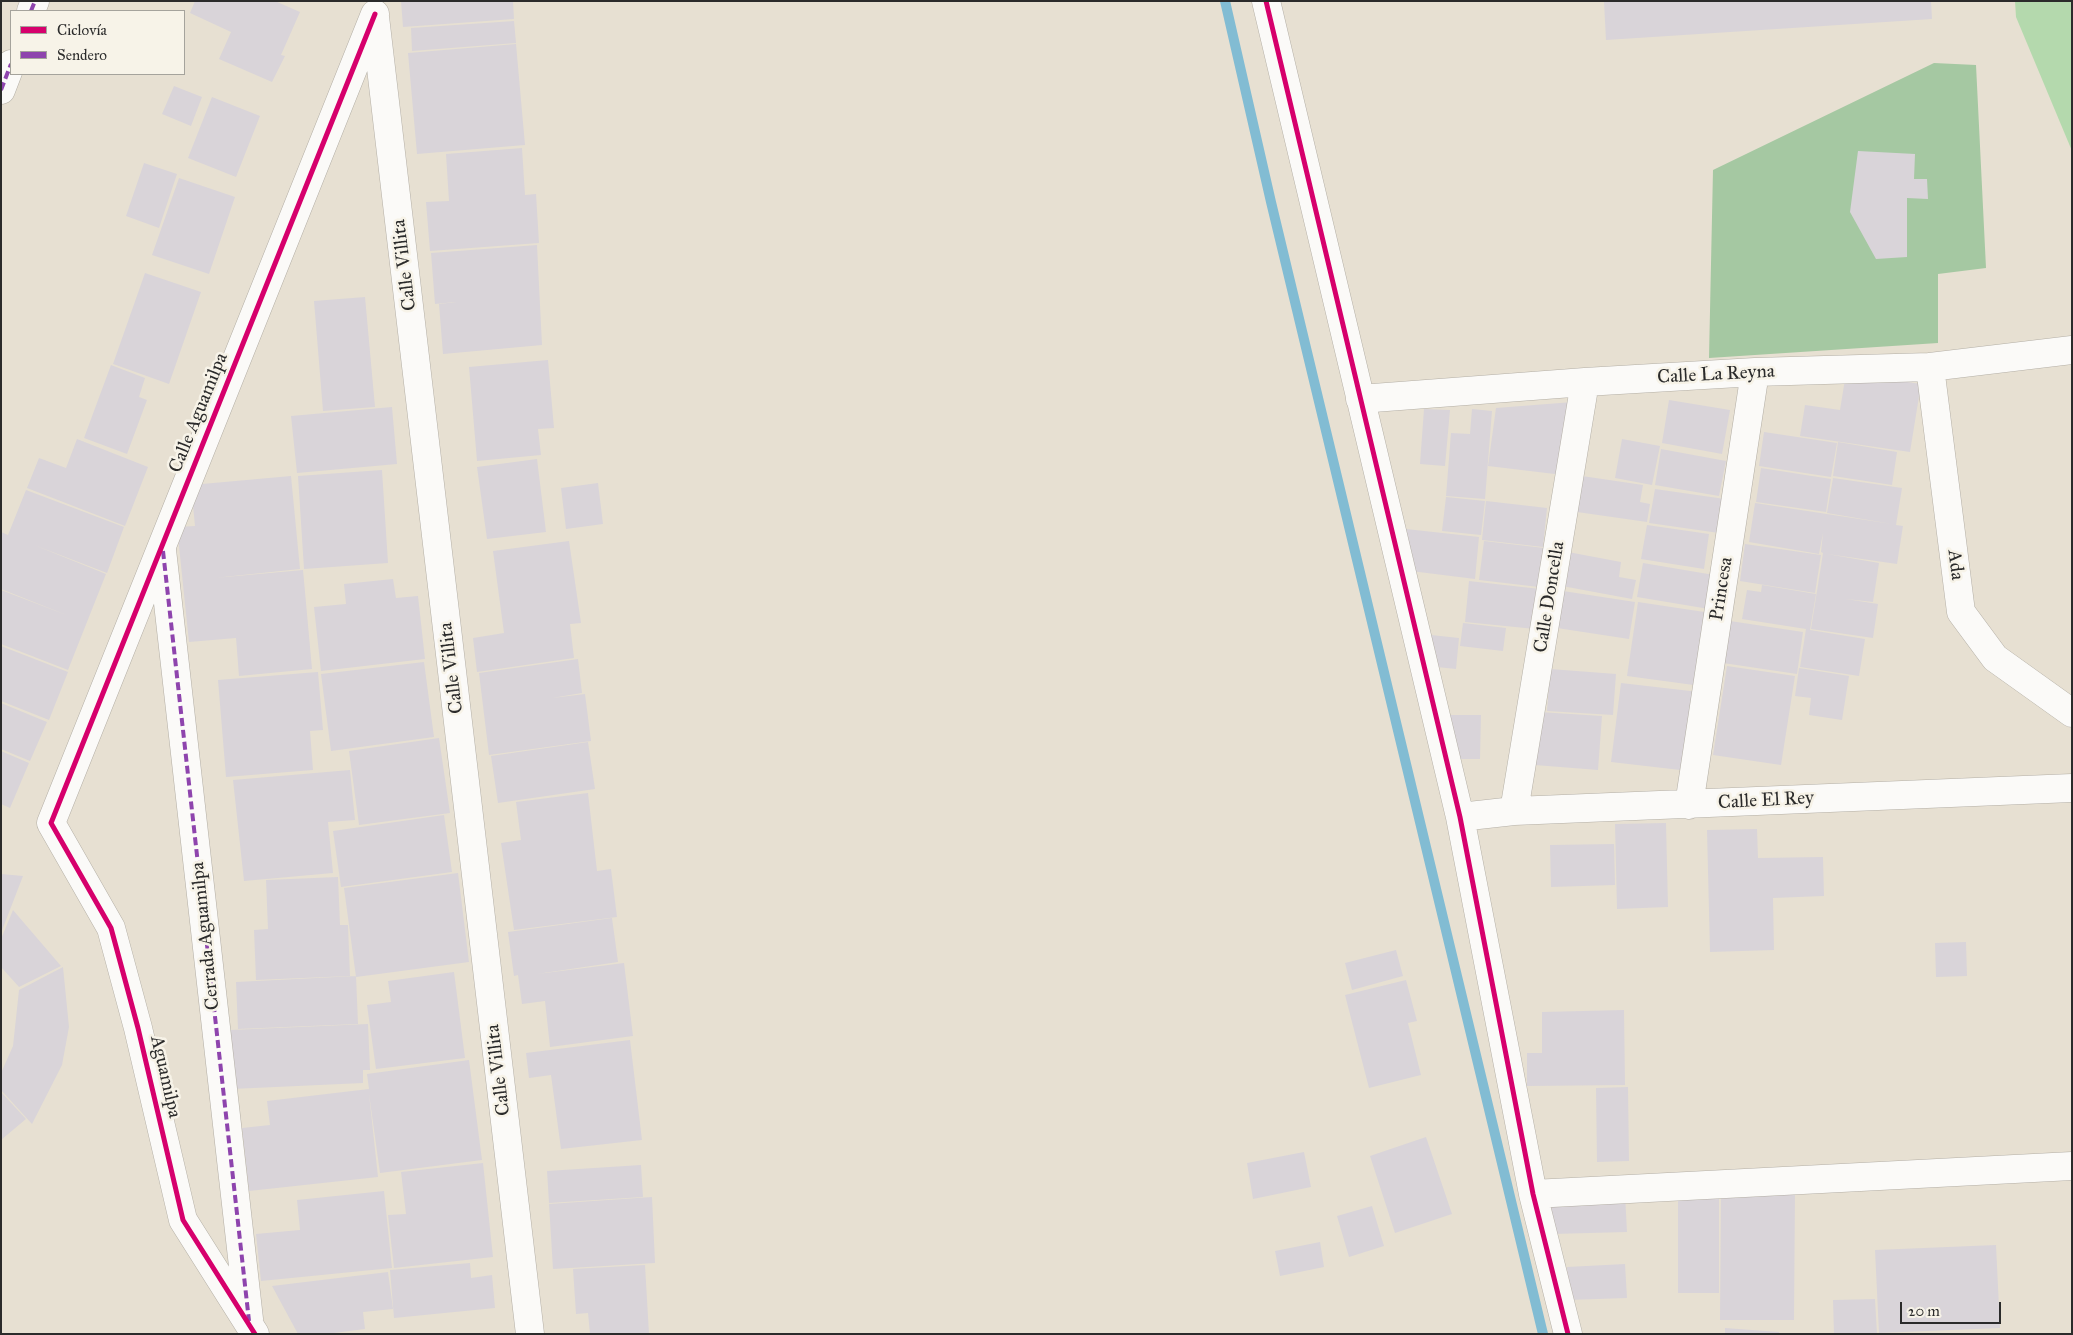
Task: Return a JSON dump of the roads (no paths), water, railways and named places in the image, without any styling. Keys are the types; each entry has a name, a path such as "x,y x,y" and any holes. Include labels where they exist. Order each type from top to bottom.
{"street":[{"path":"1266,1 1460,817 1533,1194 1568,1334"},
{"name":"Calle Aguamilpa","path":"51,823 374,8"},
{"name":"Calle Villita","path":"374,8 530,1334"},
{"path":"1,90 10,67"},
{"name":"Calle La Reyna","path":"1360,399 1585,382 1756,372 1930,367 2072,350"},
{"name":"Ada","path":"1930,367 1961,612 1995,658 2072,713"},
{"name":"Princesa","path":"1689,805 1756,372"},
{"name":"Calle Doncella","path":"1514,812 1585,382"},
{"name":"Cerrada Aguamilpa","path":"162,546 252,1330"},
{"name":"Calle El Rey","path":"1460,817 1514,812 2072,788"},
{"name":"Aguamilpa","path":"51,823 111,928 138,1028 183,1220 252,1330"},
{"path":"1533,1194 2072,1166"}],"waterway":[{"path":"1225,1 1271,202 1543,1334"}]}
